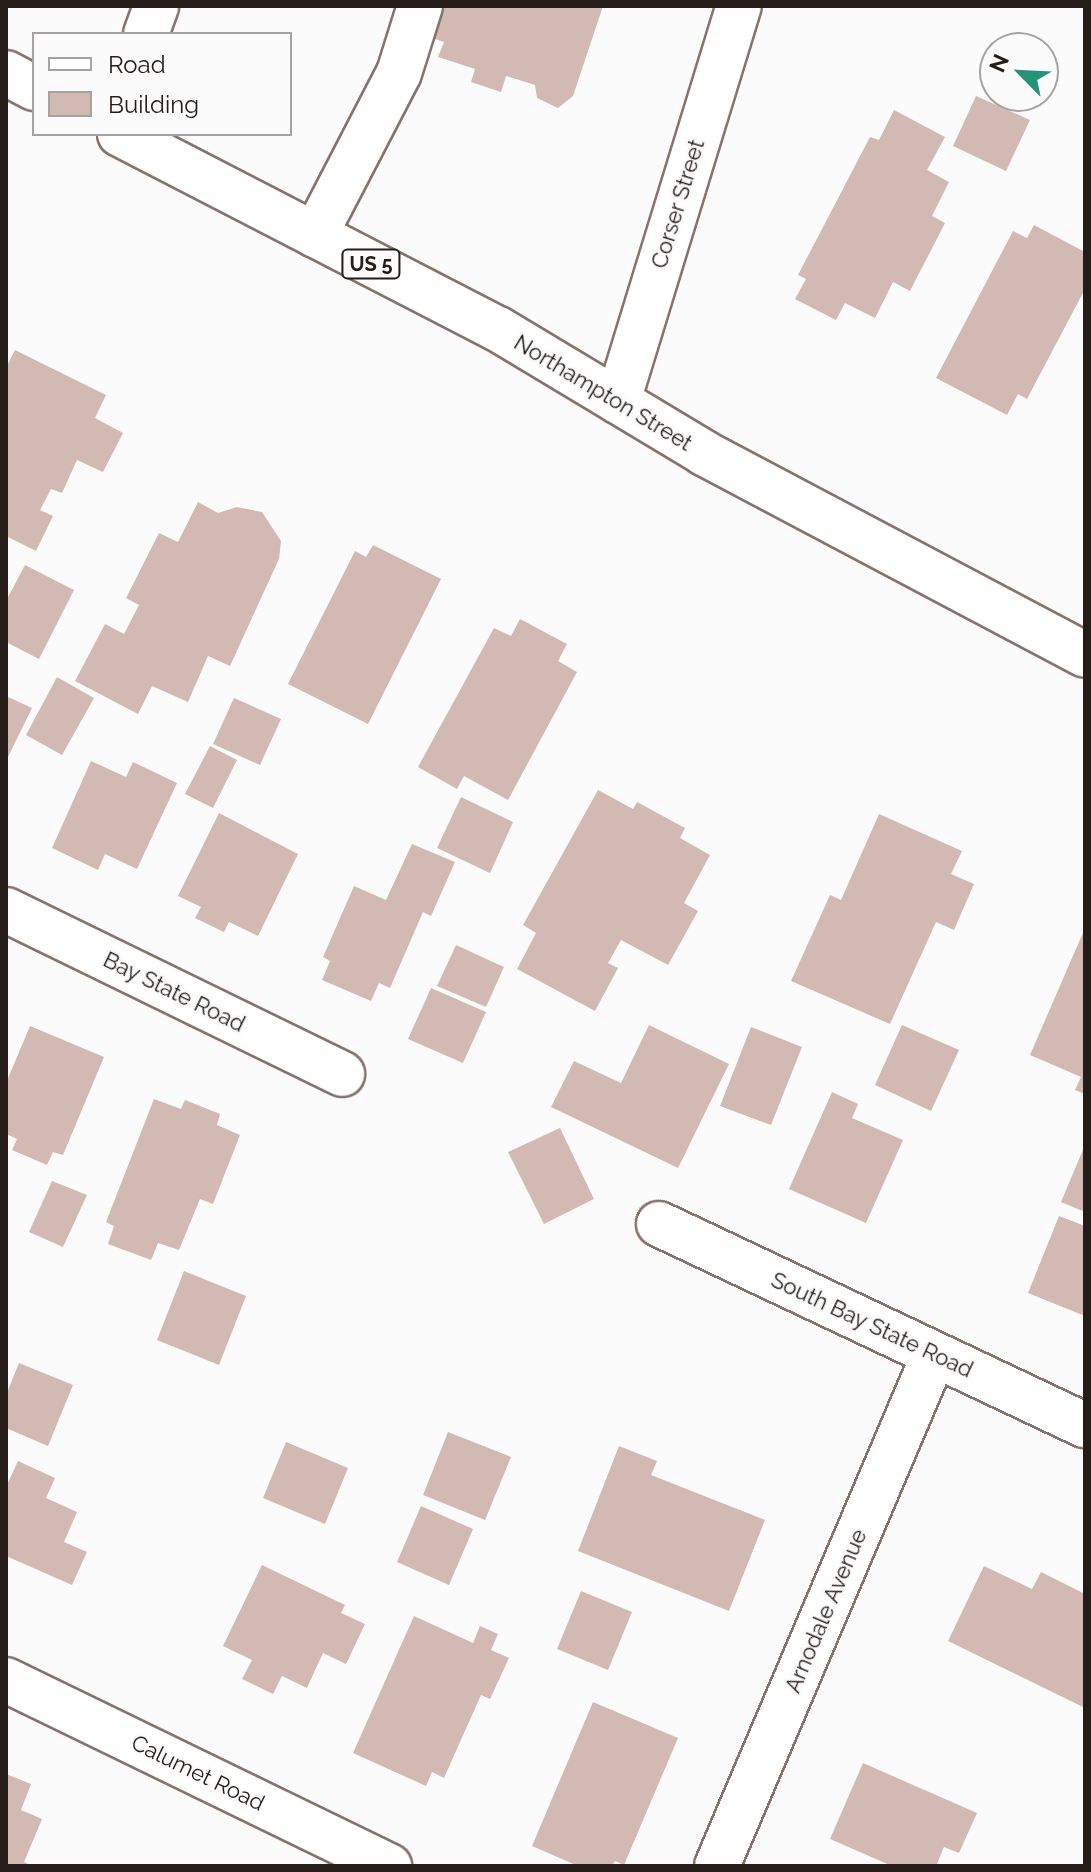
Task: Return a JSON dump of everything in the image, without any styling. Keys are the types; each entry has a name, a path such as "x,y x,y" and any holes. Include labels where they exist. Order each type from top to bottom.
{"street":[{"path":"147,32 156,6"},
{"path":"315,235 399,73 420,6"},
{"name":"Corser Street","path":"618,401 739,6"},
{"path":"6,73 32,87"},
{"name":"Northampton Street","path":"124,136 498,329 829,521 1085,655"},
{"name":"Bay State Road","path":"6,910 342,1074"},
{"name":"South Bay State Road","path":"659,1224 1085,1425"},
{"name":"Arnodale Avenue","path":"717,1866 934,1355"},
{"name":"Calumet Road","path":"6,1680 389,1866"}],"building":[{"path":"402,6 603,6 573,96 558,108 537,98 535,85 506,76 501,92 471,82 475,69 438,57 444,42 396,26"},
{"path":"976,96 979,97 979,112 1012,112 1030,120 1006,171 953,146"},
{"path":"894,110 945,137 927,170 949,182 932,216 945,223 910,291 893,282 875,318 845,303 836,320 795,299 806,279 798,275 870,137 879,140"},
{"path":"1034,225 1085,252 1085,289 1027,399 1018,394 1007,415 936,378 1013,231 1027,238"},
{"path":"15,350 106,395 95,418 123,433 103,472 77,460 62,493 51,489 40,510 53,516 36,551 6,536 6,368"},
{"path":"198,502 218,513 237,507 262,512 281,541 279,559 230,666 208,656 188,702 152,686 138,714 75,681 105,624 124,634 139,605 126,598 159,533 178,542"},
{"path":"373,545 441,579 368,724 288,684 355,551 366,557"},
{"path":"25,565 74,590 39,659 6,642 6,601"},
{"path":"520,619 567,644 558,661 577,672 508,800 464,776 457,789 418,767 494,628 511,636"},
{"path":"57,677 94,698 62,755 26,735"},
{"path":"6,696 32,708 6,761"},
{"path":"234,698 281,719 260,765 213,744"},
{"path":"210,746 237,760 213,808 185,794"},
{"path":"91,761 126,777 133,762 177,783 137,869 105,854 98,870 52,848"},
{"path":"598,790 633,809 637,802 685,828 680,838 710,855 684,903 698,911 668,965 621,940 608,963 618,968 595,1011 517,969 536,933 523,925"},
{"path":"461,797 513,822 490,873 437,848"},
{"path":"219,813 298,854 258,936 229,922 224,932 195,918 201,907 178,896"},
{"path":"879,814 962,851 951,874 974,884 954,930 936,922 890,1024 791,981 830,895 841,900"},
{"path":"412,844 455,862 431,916 423,912 390,988 379,983 371,1001 322,980 330,961 323,957 354,886 386,900"},
{"path":"1085,928 1085,1094 1075,1090 1081,1077 1030,1055"},
{"path":"456,945 504,967 486,1007 437,986"},
{"path":"431,988 486,1012 463,1063 408,1039"},
{"path":"649,1025 729,1064 678,1168 551,1107 574,1061 621,1083"},
{"path":"902,1025 959,1050 931,1111 875,1085"},
{"path":"30,1026 104,1057 63,1155 53,1152 47,1165 12,1150 17,1139 6,1134 6,1083"},
{"path":"751,1027 802,1047 771,1125 720,1106"},
{"path":"832,1092 858,1104 852,1118 903,1140 866,1223 789,1189"},
{"path":"154,1099 181,1109 185,1100 220,1114 217,1125 240,1135 213,1204 200,1199 179,1250 158,1243 151,1260 108,1244 114,1226 106,1222"},
{"path":"560,1128 594,1199 544,1224 508,1152"},
{"path":"1085,1145 1085,1212 1061,1202"},
{"path":"52,1181 87,1195 63,1247 29,1232"},
{"path":"1059,1216 1085,1226 1085,1316 1028,1293"},
{"path":"184,1271 246,1296 219,1365 157,1340"},
{"path":"19,1363 73,1385 48,1446 6,1428 6,1395"},
{"path":"448,1432 511,1457 485,1520 423,1495"},
{"path":"286,1442 348,1468 325,1524 263,1498"},
{"path":"619,1446 657,1461 651,1475 765,1520 729,1611 578,1551"},
{"path":"18,1461 55,1478 46,1498 77,1512 64,1542 87,1552 72,1585 6,1556 6,1487"},
{"path":"421,1506 473,1529 449,1585 397,1562"},
{"path":"262,1565 345,1605 341,1613 365,1624 346,1664 323,1653 307,1688 282,1676 273,1694 242,1679 252,1660 223,1646"},
{"path":"984,1566 1032,1589 1041,1572 1085,1594 1085,1708 948,1641"},
{"path":"581,1591 632,1612 608,1670 557,1649"},
{"path":"414,1616 473,1643 480,1626 498,1634 491,1650 509,1658 490,1699 481,1695 444,1778 432,1772 426,1786 353,1753"},
{"path":"593,1702 678,1738 624,1865 615,1861 612,1866 578,1866 532,1846"},
{"path":"863,1763 977,1813 959,1853 944,1847 936,1866 892,1866 830,1839"},
{"path":"6,1774 31,1784 21,1810 42,1819 24,1862 33,1866 6,1866"}]}
